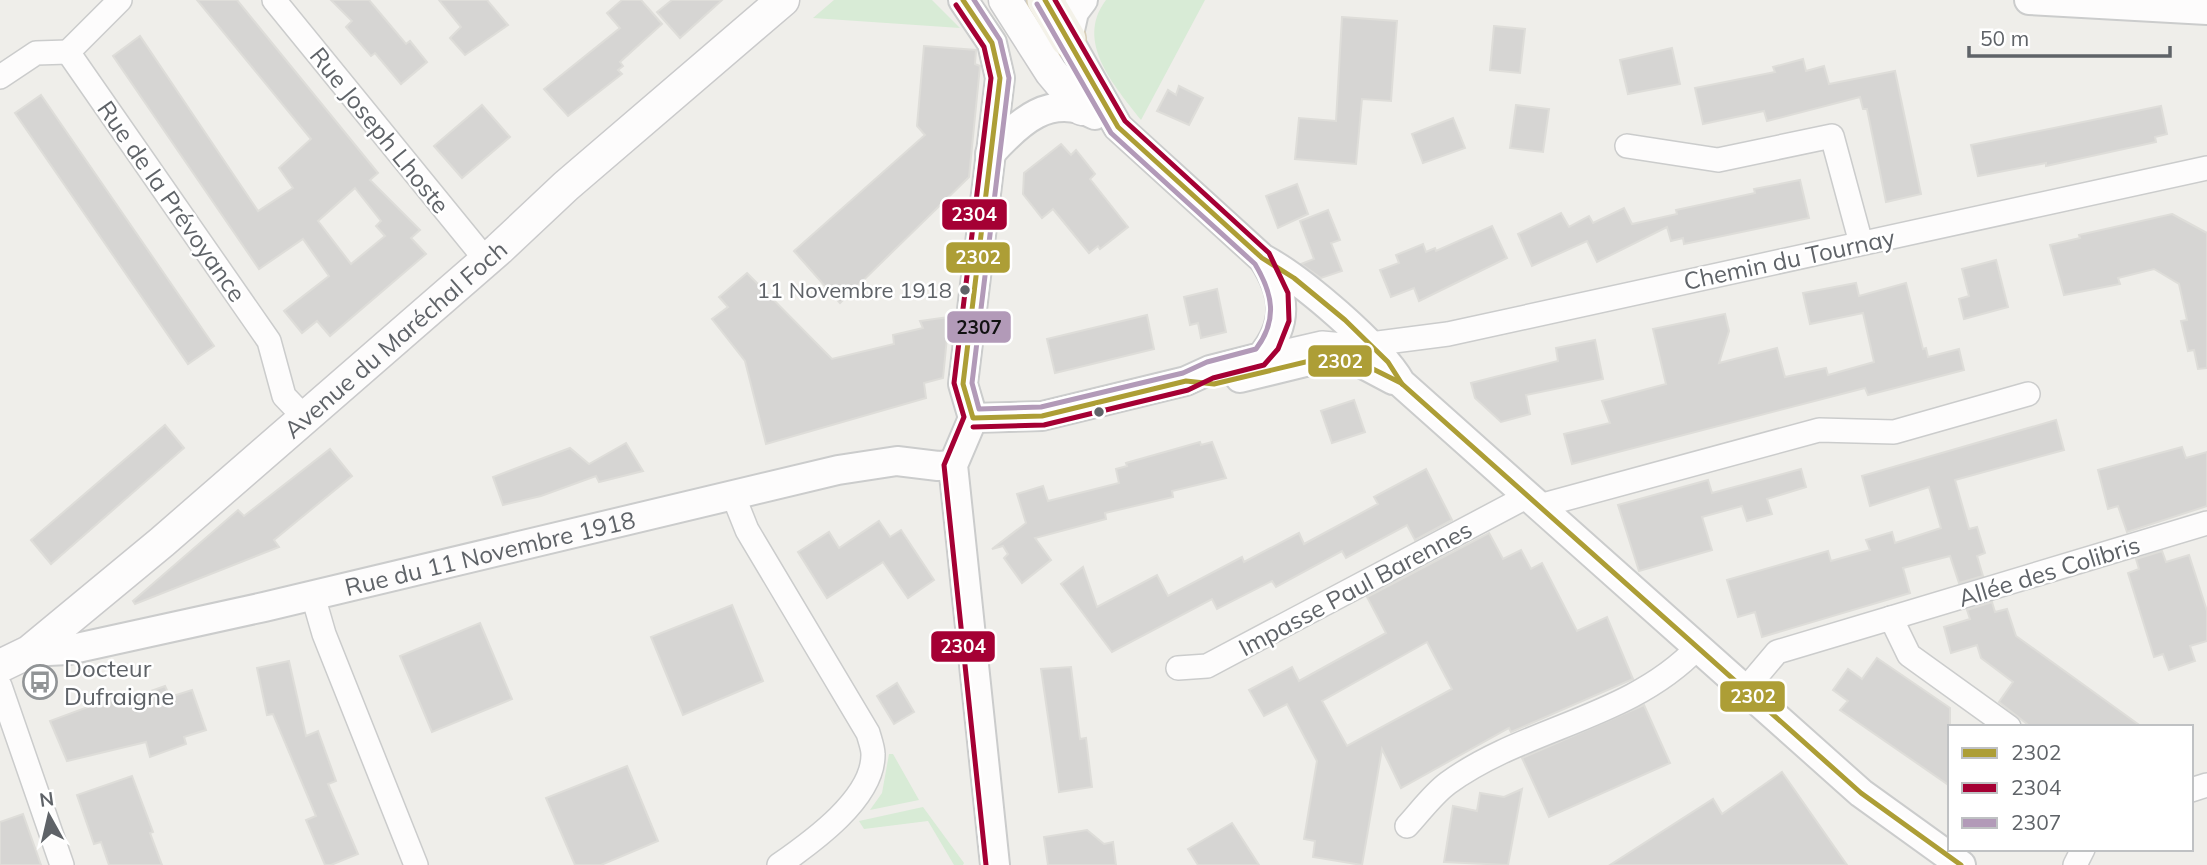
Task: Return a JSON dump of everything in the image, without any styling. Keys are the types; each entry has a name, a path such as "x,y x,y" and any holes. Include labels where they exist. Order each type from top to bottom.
{"main road":[{"name":"Avenue du Maréchal Foch","path":"0,666 29,652 162,542 486,260 566,186 783,0"},
{"path":"1005,0 1051,72 1082,109"},
{"path":"1045,0 1068,39"}],"street":[{"path":"0,77 36,53 68,52 120,0"},
{"name":"Rue Joseph Lhoste","path":"274,0 486,260"},
{"path":"963,0 985,29 997,57 1000,78 963,384 974,418 953,465 995,865"},
{"path":"1083,0 1074,12 1068,39 1118,127"},
{"path":"2029,0 2207,10"},
{"name":"Rue de la Prévoyance","path":"68,52 269,341 284,396 304,417"},
{"path":"990,153 1011,131 1035,113 1061,106 1082,109 1118,127 1262,258 1287,272 1370,345 1390,364 1401,383"},
{"path":"1627,146 1717,160 1832,136 1861,243"},
{"name":"Chemin du Tournay","path":"1261,357 1322,343 1370,345 1448,334 2207,168"},
{"path":"974,418 1042,416 1186,381 1210,370 1261,357 1277,335 1281,294 1277,280 1262,258"},
{"path":"1186,381 1214,384 1318,359 1361,363 1401,383 1861,793 1961,865"},
{"name":"Impasse Paul Barennes","path":"1178,668 1207,666 1533,501 1819,430 1894,432 2028,394"},
{"name":"Rue du 11 Novembre 1918","path":"29,652 68,650 313,596 878,463 953,465"},
{"path":"733,495 747,530 868,733 873,753 864,789 839,816 779,865"},
{"name":"Allée des Colibris","path":"1744,691 1777,652 2207,523"},
{"path":"313,596 324,634 416,865"},
{"path":"1891,618 1909,655 2006,725"},
{"path":"1407,826 1447,784 1494,758 1646,690 1697,648"},
{"path":"0,687 62,865"}],"green space":[{"path":"834,0 932,0 960,28 813,18"},
{"path":"1106,0 1205,0 1141,120 1110,78 1096,47 1094,32 1097,16"},
{"path":"889,754 893,754 919,800 870,810 882,793"},
{"path":"923,807 963,865 954,865 928,821 864,829 859,821"}],"building":[{"path":"197,0 237,0 378,173 370,180 420,230 411,238 426,254 330,336 317,321 302,333 284,311 329,276 303,239 259,269 113,56 140,36 258,211 293,188 279,168 311,139","holes":["355,188 381,221 376,226 385,236 351,264 318,221"]},
{"path":"331,0 369,0 406,44 410,41 427,62 401,84 375,53 371,56 346,27 352,21"},
{"path":"439,0 487,0 508,25 465,55 450,38 461,27"},
{"path":"622,0 641,0 662,24 620,62 623,66 618,70 622,74 568,116 544,89 620,28 607,13"},
{"path":"672,0 722,0 680,38 657,12"},
{"path":"1342,17 1397,21 1391,101 1362,99 1356,164 1295,159 1299,118 1336,121"},
{"path":"1494,26 1525,29 1520,73 1490,70"},
{"path":"924,46 976,50 975,64 980,66 969,177 840,303 794,251 925,135 917,126"},
{"path":"1672,48 1680,84 1628,94 1620,60"},
{"path":"1803,59 1806,71 1824,66 1829,84 1895,71 1921,194 1886,202 1867,109 1863,109 1860,97 1767,121 1764,111 1703,124 1695,88 1775,72 1773,67"},
{"path":"1179,86 1203,98 1189,125 1157,111 1168,90 1176,95"},
{"path":"41,95 214,346 188,364 15,113"},
{"path":"482,105 510,137 462,178 434,146"},
{"path":"1516,105 1549,109 1543,152 1510,148"},
{"path":"2161,106 2167,134 2155,137 2156,142 2046,166 2046,163 1978,176 1971,145"},
{"path":"1453,118 1465,148 1423,163 1412,134"},
{"path":"1061,144 1071,155 1076,150 1095,174 1090,179 1128,227 1100,249 1098,246 1089,253 1053,209 1042,218 1023,194 1024,173"},
{"path":"1800,180 1809,218 1684,244 1683,238 1671,241 1667,227 1597,262 1587,241 1532,266 1518,234 1561,213 1569,227 1589,216 1593,223 1624,208 1632,224 1677,214 1676,210 1755,193 1754,189"},
{"path":"1297,184 1308,214 1278,228 1266,196"},
{"path":"1328,210 1340,240 1331,243 1342,271 1321,278 1301,264 1314,259 1300,221"},
{"path":"2172,214 2207,233 2207,368 2198,369 2194,350 2188,351 2181,321 2187,320 2179,284 2154,269 2118,278 2120,284 2064,295 2050,245 2080,238 2079,235"},
{"path":"1492,226 1507,258 1419,301 1414,288 1391,297 1380,270 1399,263 1396,255 1423,244 1426,252 1435,248 1436,251"},
{"path":"1996,260 2008,307 1964,319 1959,299 1969,296 1962,269"},
{"path":"747,273 832,359 894,344 893,335 923,328 920,321 949,317 943,378 924,383 926,398 766,444 745,361 712,319 728,307 719,297"},
{"path":"1856,283 1859,296 1906,283 1923,349 1926,348 1928,357 1959,349 1964,370 1868,395 1865,388 1572,464 1564,434 1610,423 1602,401 1666,384 1653,329 1725,314 1729,331 1719,363 1777,348 1785,377 1826,368 1828,375 1874,362 1863,313 1810,324 1803,293"},
{"path":"1217,289 1226,332 1201,338 1198,323 1190,325 1184,297"},
{"path":"1147,315 1154,349 1055,373 1047,339"},
{"path":"1595,340 1603,379 1526,395 1530,414 1501,422 1475,398 1471,383 1558,361 1556,348"},
{"path":"1354,400 1365,432 1332,443 1321,411"},
{"path":"2056,420 2064,450 1955,480 1969,529 1977,527 1985,553 1977,556 1983,576 1959,583 1950,556 1903,568 1910,593 1762,637 1755,612 1738,617 1727,580 1828,551 1831,561 1870,550 1866,540 1892,532 1895,543 1941,528 1929,487 1870,506 1862,476"},
{"path":"165,425 184,448 51,564 31,540"},
{"path":"1200,442 1201,445 1212,442 1226,478 1172,491 1173,497 1105,513 1106,519 1035,538 1051,560 1022,583 1004,558 1008,554 1003,546 992,549 1026,523 1017,494 1043,486 1048,501 1119,483 1116,469 1127,466 1126,463"},
{"path":"626,443 643,471 599,482 596,476 541,496 503,505 493,477 570,448 589,464"},
{"path":"2182,447 2186,458 2207,452 2207,506 2127,532 2118,506 2108,509 2098,470"},
{"path":"330,449 352,476 274,540 279,547 135,604 133,601 238,510 244,516"},
{"path":"1426,469 1452,520 1415,540 1407,525 1346,558 1342,551 1276,587 1272,581 1217,609 1212,599 1112,652 1061,584 1083,567 1097,607 1157,575 1168,596 1242,557 1244,562 1299,533 1304,544 1378,504 1374,497"},
{"path":"1801,469 1806,487 1767,499 1772,514 1747,521 1742,506 1702,517 1712,550 1639,571 1618,505 1708,480 1712,493"},
{"path":"879,521 890,537 901,530 934,580 908,598 883,562 827,598 798,552 829,532 839,548"},
{"path":"1489,533 1503,559 1521,550 1531,569 1542,563 1577,631 1607,617 1633,679 1511,732 1509,728 1401,788 1382,749 1362,865 1313,857 1315,841 1304,839 1317,761 1287,704 1264,716 1249,690 1292,667 1299,681 1386,633 1367,597","holes":["1427,642 1452,689 1347,746 1322,701"]},
{"path":"2162,551 2166,562 2189,555 2207,611 2207,641 2190,646 2195,661 2169,670 2163,654 2154,657 2128,573 2139,569 2136,559"},
{"path":"1992,602 1995,612 2007,609 2016,636 2139,725 2028,725 1999,702 2013,682 1981,658 1977,645 1951,653 1944,627 1970,619 1967,610"},
{"path":"732,605 763,681 683,715 651,637"},
{"path":"480,623 512,699 432,732 400,656"},
{"path":"1877,658 1950,708 1948,785 1840,710 1848,701 1833,690 1848,669 1862,679"},
{"path":"289,661 306,736 318,731 336,781 328,784 358,854 331,865 325,865 306,820 316,816 273,714 267,715 257,668"},
{"path":"1071,667 1080,739 1086,738 1092,787 1059,792 1041,669"},
{"path":"897,683 914,712 894,724 877,696"},
{"path":"165,686 170,697 192,690 206,730 184,737 186,744 150,757 146,742 67,761 50,721 112,698 114,704"},
{"path":"1644,705 1670,763 1549,817 1522,758"},
{"path":"627,766 658,841 601,865 575,865 546,798"},
{"path":"1782,772 1847,865 1610,865 1713,799 1722,814"},
{"path":"132,776 162,865 109,865 101,842 94,844 77,795"},
{"path":"1522,789 1508,865 1444,862 1453,806 1477,811 1480,793 1504,797"},
{"path":"23,814 41,865 0,865 0,822"},
{"path":"1232,823 1259,865 1198,865 1188,849"},
{"path":"1087,830 1104,844 1113,842 1116,865 1048,865 1044,837"}],"transit line":[{"name":"2302","path":"963,0 992,43 1000,78 963,384 973,418 1042,416 1186,381 1214,384 1318,359 1361,363 1401,383 1861,793 1961,865"},
{"name":"2307","path":"974,0 1000,40 1009,78 972,383 979,409 1041,407 1183,373 1207,362 1256,349 1268,328 1270,307 1266,286 1255,264 1111,133 1037,4"},
{"name":"2302","path":"1045,0 1118,127 1262,258 1294,278 1345,320 1388,362 1402,384"},
{"name":"2304","path":"973,427 1044,425 1188,390 1213,378 1264,365 1278,349 1289,321 1288,293 1269,253 1125,121 1055,0"},
{"name":"2304","path":"956,5 984,47 991,78 954,383 964,417 944,465 986,865"}],"place":[{"name":"11 Novembre 1918","path":"965,290"},
{"name":"Docteur Dufraigne","path":"40,682"}]}
